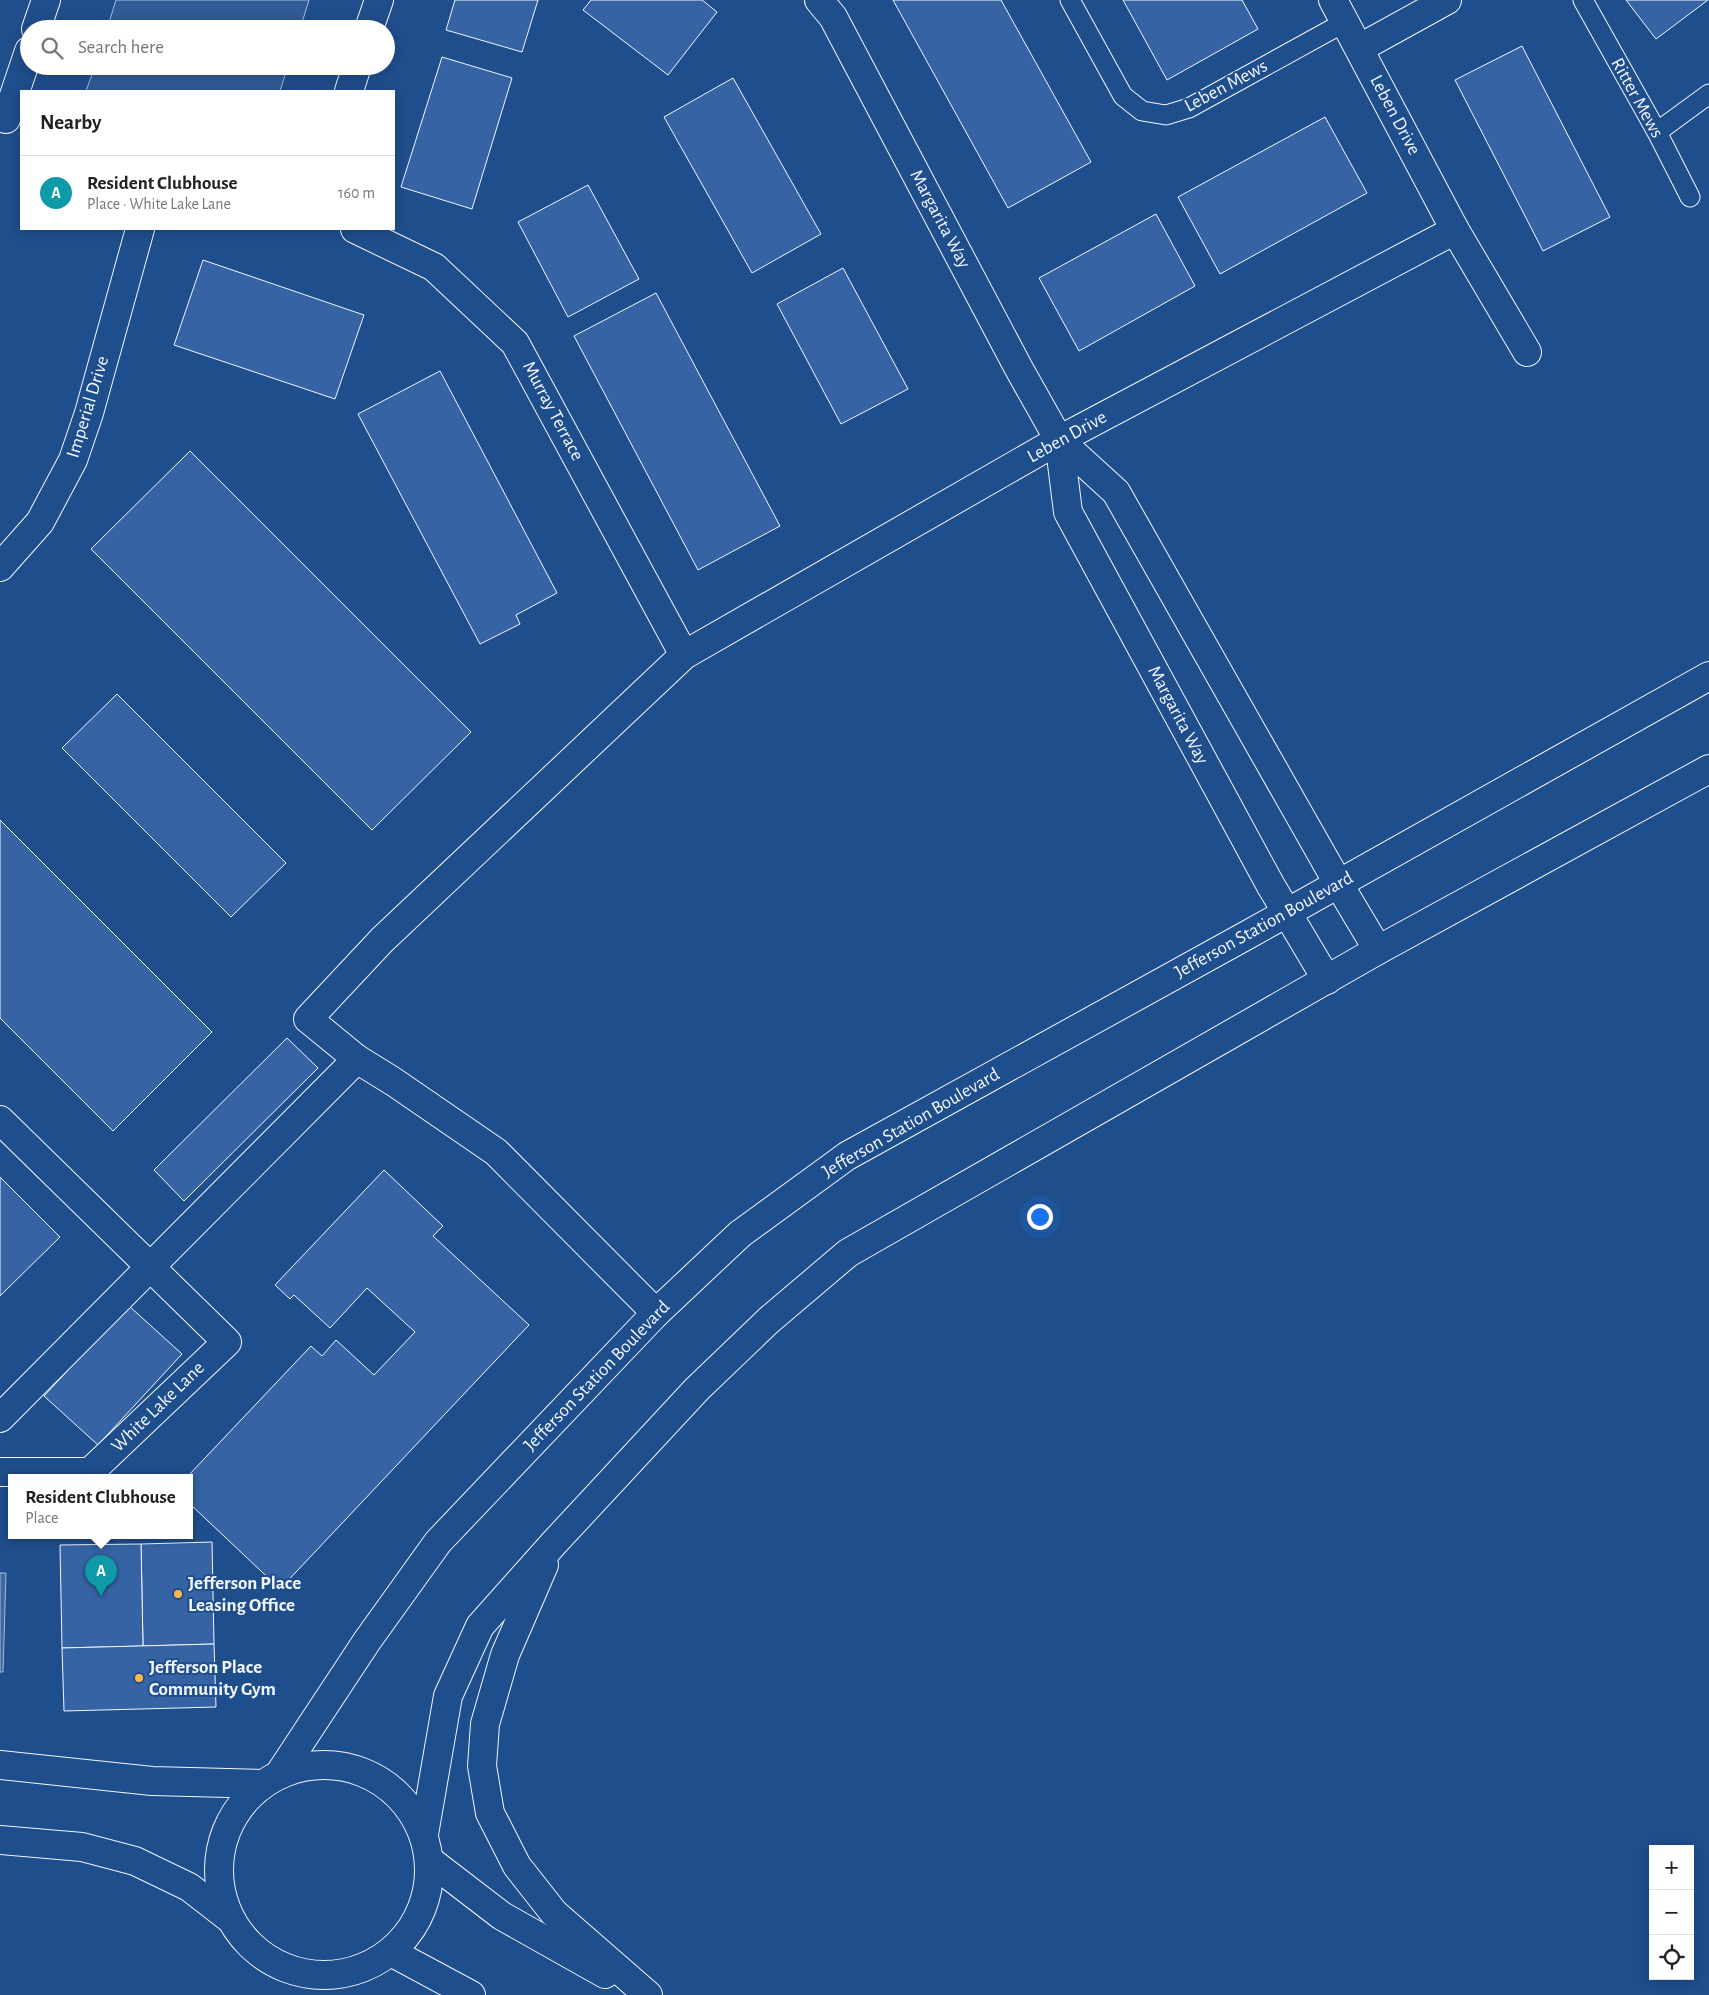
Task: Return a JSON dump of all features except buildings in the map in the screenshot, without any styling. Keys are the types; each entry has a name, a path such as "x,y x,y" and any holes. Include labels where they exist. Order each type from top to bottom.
{"street":[{"path":"39,20 46,0"},
{"path":"372,20 379,0"},
{"name":"Margarita Way","path":"819,0 833,17 1059,440 1116,492 1378,950"},
{"path":"1360,48 1447,0"},
{"name":"Leben Drive","path":"1339,11 1456,230 1527,352"},
{"path":"9,120 22,75"},
{"path":"349,90 354,75"},
{"name":"Imperial Drive","path":"0,567 40,522 73,460 89,413 140,230"},
{"name":"Murray Terrace","path":"357,230 434,267 515,342 684,655"},
{"name":"Leben Drive","path":"357,1059 308,1019 382,940 684,655 1059,440 1456,230"},
{"name":"Margarita Way","path":"1059,440 1068,512 1286,914 1327,980"},
{"name":"Jefferson Station Boulevard","path":"229,1918 218,1883 220,1845 236,1811 270,1779 438,1542 656,1313 740,1234 846,1156 1286,914 1338,883 1709,676"},
{"path":"424,1834 448,1696 480,1626 697,1389 769,1320 848,1253 1378,950 1709,769"},
{"path":"0,1418 357,1059 496,1152 656,1313"},
{"path":"0,1120 151,1266"},
{"name":"White Lake Lane","path":"0,1472 90,1472 227,1342 151,1266"},
{"path":"554,1543 505,1655 485,1724 482,1766 490,1813 517,1866 554,1914 648,1995"},
{"path":"0,1765 152,1781 270,1779 316,1764 353,1768 372,1775 402,1797 424,1834 430,1870 426,1902 409,1934 380,1963 348,1973 297,1973 270,1961 242,1938 229,1918 189,1887 135,1862 82,1847 0,1840"},
{"path":"429,1860 502,1916 642,1995"},
{"path":"391,1952 471,1995"}],"lane":[{"name":"Leben Mews","path":"1070,0 1123,96 1142,112 1166,115 1189,108 1339,11"},
{"name":"Ritter Mews","path":"1583,0 1657,132 1690,197"},
{"path":"1657,132 1709,94"}],"shaded area":[{"path":"116,0 309,0 303,20 110,20"},
{"path":"92,75 285,75 280,90 86,90"},
{"path":"0,1573 6,1573 3,1672 0,1672"}],"place":[{"name":"Jefferson Place Leasing Office","path":"178,1594"},
{"name":"Resident Clubhouse","path":"101,1596"},
{"name":"Jefferson Place Community Gym","path":"139,1678"}]}
